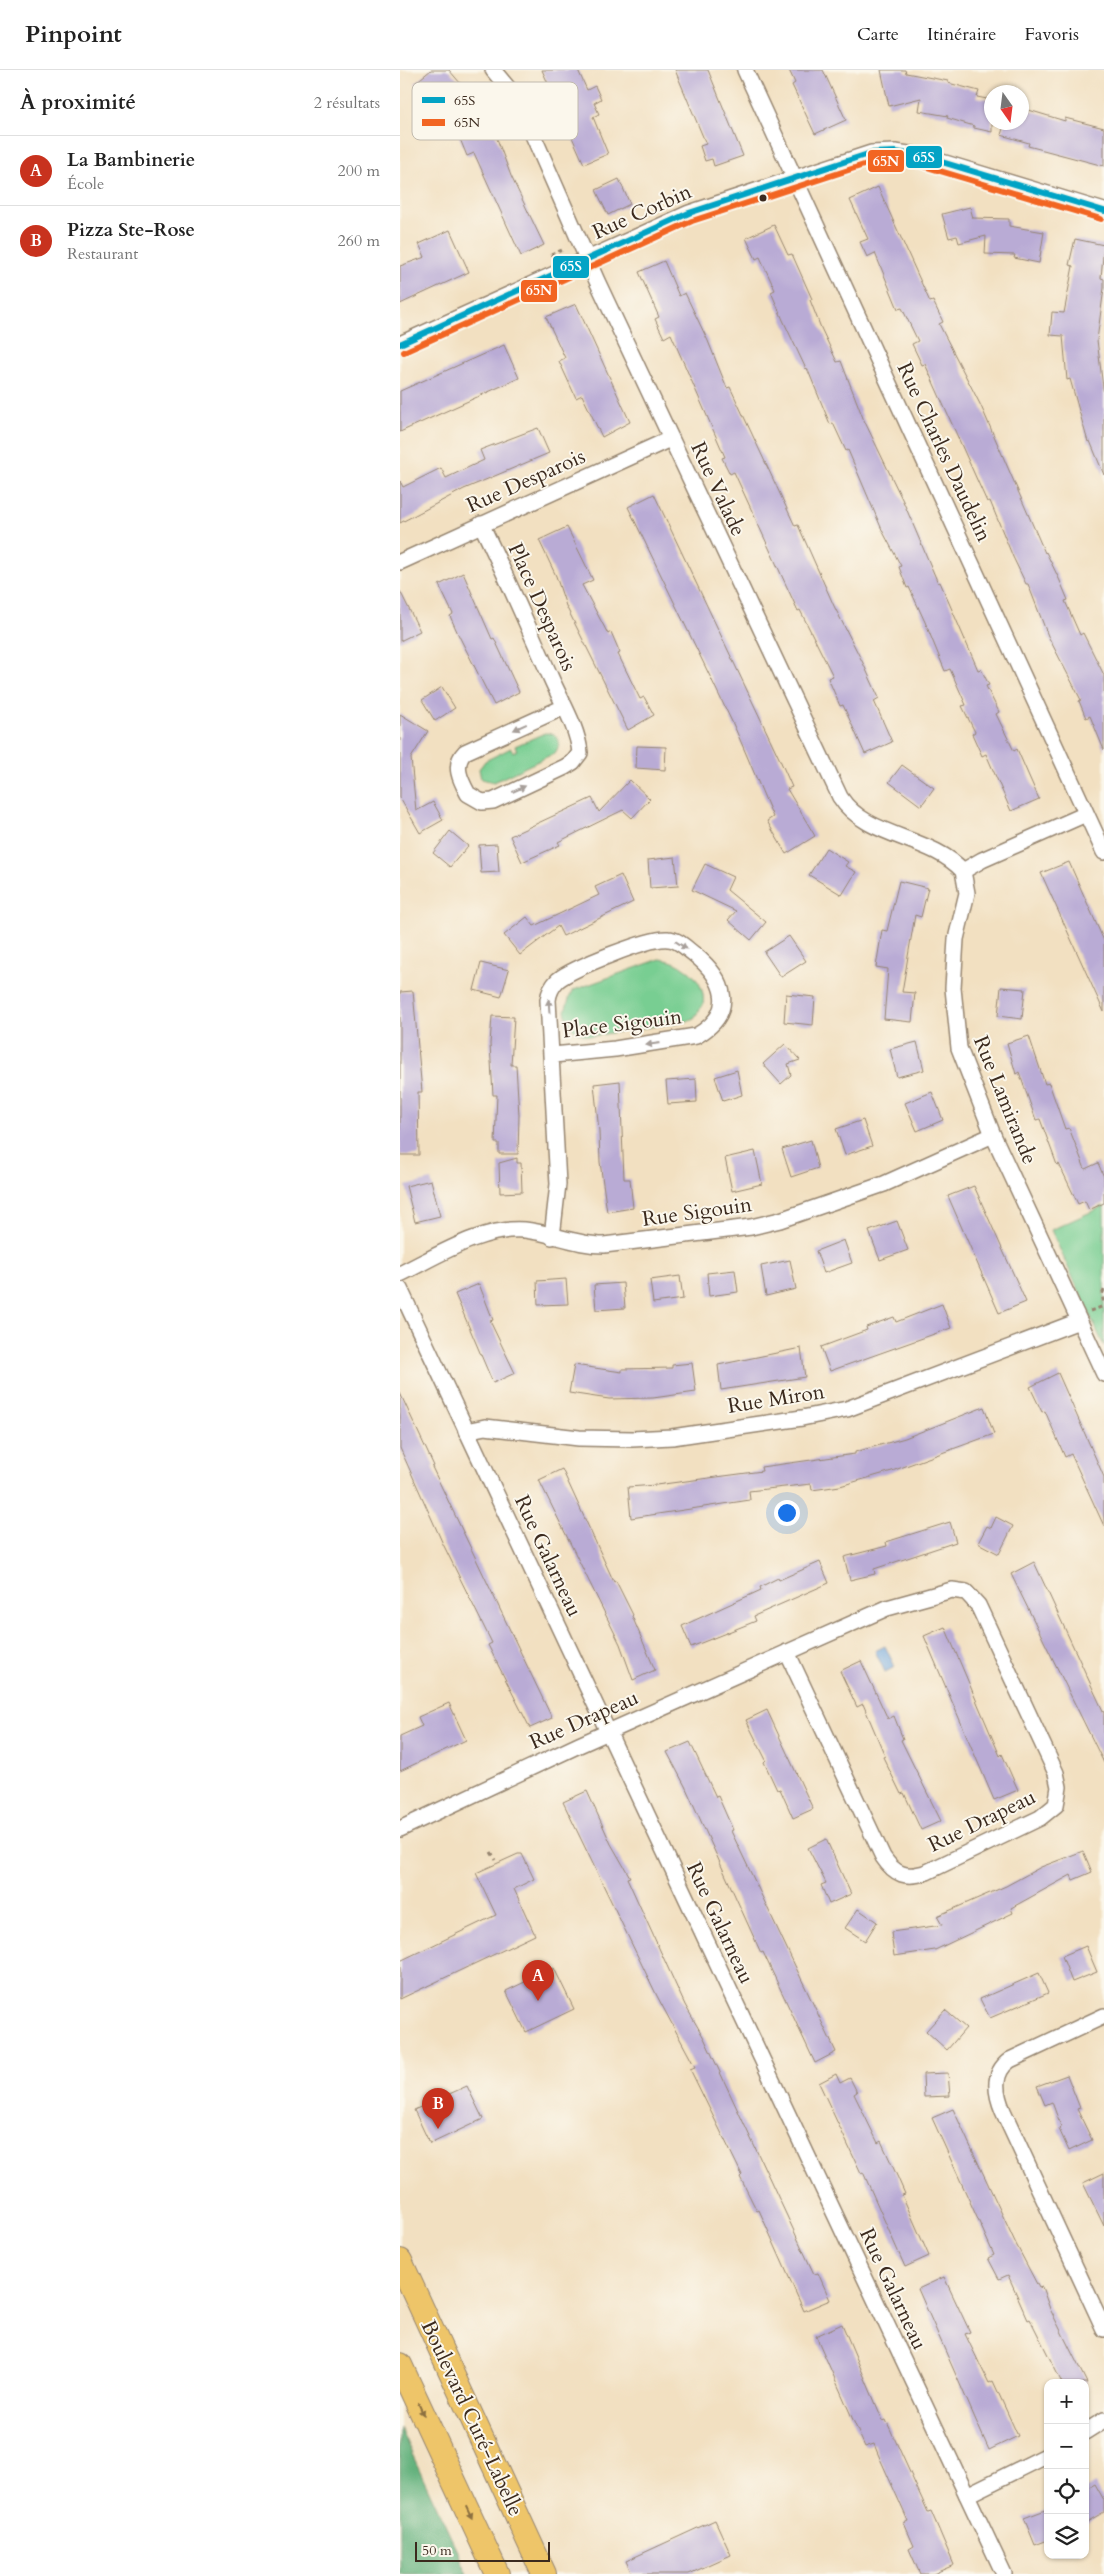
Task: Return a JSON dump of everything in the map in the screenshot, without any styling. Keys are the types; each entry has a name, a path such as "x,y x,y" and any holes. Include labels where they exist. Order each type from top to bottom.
{"main road":[{"name":"Boulevard Curé-Labelle","path":"400,2261 544,2574"},
{"name":"Boulevard Curé-Labelle","path":"400,2365 497,2574"}],"street":[{"name":"Rue Valade","path":"492,70 503,82"},
{"name":"Rue Charles Daudelin","path":"745,70 1104,852"},
{"name":"Rue Valade","path":"535,140 670,439 840,797 858,816 939,854 963,871"},
{"name":"Rue Corbin","path":"400,344 689,213 862,155 879,152 904,153 934,160 1104,211"},
{"name":"Rue Desparois","path":"400,562 670,439"},
{"name":"Place Desparois","path":"482,524 564,707 579,745 580,753 573,762 494,800 482,802 468,794 459,774 458,767 461,756 564,707"},
{"path":"963,871 982,860 1086,814"},
{"name":"Rue Lamirande","path":"963,871 967,888 954,951 952,988 954,1020 964,1062 993,1135 1104,1374"},
{"name":"Place Sigouin","path":"552,1055 615,1049 696,1036 712,1024 721,1008 722,991 718,978 694,954 681,944 668,939 646,942 572,972 558,980 549,992 558,1184 552,1236"},
{"name":"Rue Sigouin","path":"400,1274 465,1243 502,1231 523,1230 582,1244 616,1244 773,1222 888,1182 993,1135"},
{"name":"Rue Galarneau","path":"400,1289 1004,2574"},
{"name":"Rue Miron","path":"466,1431 484,1427 579,1438 632,1440 672,1437 810,1417 847,1409 1079,1322"},
{"name":"Rue Drapeau","path":"400,1829 607,1732 787,1652 887,1608 943,1591 958,1590 966,1592 978,1605 1056,1773 1060,1787 1056,1805 1040,1818 927,1872 912,1876 896,1872 883,1857 787,1652"},
{"path":"1104,2016 1010,2060 1001,2068 996,2086 1006,2119 1104,2329"},
{"path":"1089,2429 1104,2420"},
{"path":"967,2496 1044,2457"}],"path":[{"name":"Rue Corbin","path":"603,230 612,226"},
{"path":"551,255 562,250"},
{"path":"1095,1308 1104,1305 1104,1290"},
{"path":"491,1852 496,1860"}],"green space":[{"path":"545,733 553,734 557,737 559,746 555,753 494,782 481,779 479,769 485,761 511,748 513,752 517,750 515,746"},
{"path":"660,959 685,968 697,980 703,996 703,1005 694,1018 687,1021 592,1036 577,1032 568,1021 565,1011 574,990"},
{"path":"1104,1206 1104,1346 1051,1230"},
{"path":"400,2428 468,2574 400,2574"}],"water":[{"path":"885,1646 895,1667 885,1672 875,1651"}],"building":[{"path":"431,70 449,70 459,82 416,82"},
{"path":"542,70 578,70 587,90 595,86 601,99 594,103 599,114 593,117 608,154 584,164 573,140 578,140 578,82 547,82"},
{"path":"675,70 708,70 743,156 714,166 712,159 705,161 700,146 706,144"},
{"path":"789,70 823,70 846,120 815,134 792,85 795,83"},
{"path":"881,70 905,70 906,73 948,81 948,83 979,91 977,97 984,98 984,130 992,130 992,132 974,128 974,126 947,118 948,116 919,111 921,98 889,106"},
{"path":"1029,110 1065,121 1065,118 1104,128 1104,166 1028,146 1029,143 1001,135 1003,130 1029,130"},
{"path":"460,140 498,140 511,176 544,245 521,256 474,153 467,156"},
{"path":"619,179 630,204 608,215 596,190"},
{"path":"878,187 930,302 933,301 943,322 939,324 981,406 1045,553 1060,581 1068,600 1065,601 1080,635 1083,633 1104,675 1104,750 1090,716 1086,718 1079,701 1081,700 1048,636 1028,584 1026,584 1013,557 990,501 987,502 925,364 922,365 912,344 918,341 902,308 898,309 875,253 867,257 860,242 868,239 850,200"},
{"path":"970,207 973,218 1009,219 1009,226 1044,232 1039,263 1014,258 1015,255 985,254 986,236 959,243 957,236 949,238 942,214"},
{"path":"774,225 788,255 792,254 812,299 810,300 821,328 837,362 841,361 863,418 903,501 938,583 940,582 978,670 981,669 989,685 986,686 999,712 996,714 1014,751 1017,749 1039,799 1011,811 986,754 982,756 972,734 975,732 962,706 966,705 950,669 945,671 909,587 907,588 899,567 901,566 883,532 848,450 846,451 833,423 830,424 807,368 783,320 771,292 775,290 760,257 756,259 746,238"},
{"path":"450,230 469,272 400,304 400,266 425,257 419,244"},
{"path":"1075,239 1104,245 1101,278 1104,279 1104,288 1097,340 1104,395 1104,475 1090,441 1088,442 1070,379 1067,380 1063,336 1050,335 1052,312 1064,313 1073,266 1069,265"},
{"path":"664,261 679,296 685,293 708,341 727,388 730,387 795,526 798,525 834,606 879,698 874,701 892,742 865,754 843,705 840,706 828,678 833,676 800,610 798,611 734,472 730,474 722,458 725,457 671,334 664,338 655,319 659,317 639,272"},
{"path":"576,304 630,422 602,437 582,395 576,398 559,361 565,358 546,317"},
{"path":"504,345 519,378 400,432 400,391"},
{"path":"538,428 549,453 464,489 400,523 400,481 403,487 441,468 446,478 484,460 480,450"},
{"path":"654,494 780,760 792,787 787,789 815,836 786,854 767,821 773,817 735,728 628,507"},
{"path":"567,527 593,580 582,585 608,634 611,632 620,653 618,654 640,699 644,697 654,715 628,730 566,606 556,576 539,540"},
{"path":"463,573 492,639 494,638 519,692 494,705 459,636 450,616 453,614 439,585"},
{"path":"400,591 420,631 400,641"},
{"path":"442,687 455,708 435,721 422,700"},
{"path":"400,714 428,731 411,758 416,811 433,802 443,820 420,833 400,798"},
{"path":"637,746 666,747 665,770 636,768"},
{"path":"902,765 934,788 921,806 889,782"},
{"path":"630,780 650,799 632,818 623,810 558,842 560,845 522,862 510,836 592,798 599,812"},
{"path":"450,831 468,846 450,867 433,853"},
{"path":"497,844 499,872 481,873 479,845"},
{"path":"826,848 848,862 845,866 856,872 842,895 809,875"},
{"path":"675,857 678,886 650,888 648,860"},
{"path":"1069,862 1104,941 1104,1012 1041,873"},
{"path":"705,864 733,877 727,890 766,922 751,940 728,920 736,911 692,890"},
{"path":"621,875 633,902 563,936 558,926 520,955 504,935 527,917 534,926 599,895 595,887"},
{"path":"899,881 928,888 921,917 915,915 902,992 915,993 912,1022 884,1019 888,969 876,967 882,930 887,931"},
{"path":"789,936 806,961 781,977 764,952"},
{"path":"481,963 509,970 501,997 474,990"},
{"path":"1001,987 1025,989 1022,1019 998,1016"},
{"path":"413,991 422,1092 418,1092 419,1155 400,1155 400,992"},
{"path":"786,994 815,997 813,1025 784,1022"},
{"path":"492,1016 514,1017 511,1065 516,1065 519,1115 518,1154 499,1154 499,1143 495,1143 497,1095 493,1095 490,1044"},
{"path":"1029,1036 1045,1084 1049,1083 1065,1129 1069,1128 1085,1169 1098,1163 1104,1177 1104,1203 1089,1210 1085,1201 1078,1204 1059,1164 1057,1165 1040,1119 1036,1120 1019,1072 1016,1074 1007,1043"},
{"path":"917,1042 924,1070 897,1077 890,1049"},
{"path":"785,1044 800,1060 788,1064 791,1075 781,1084 763,1064"},
{"path":"737,1070 742,1095 723,1101 715,1077"},
{"path":"696,1079 697,1102 668,1104 666,1081"},
{"path":"620,1081 624,1179 630,1179 633,1208 607,1212 600,1162 594,1084"},
{"path":"932,1092 943,1120 917,1131 905,1103"},
{"path":"863,1120 872,1146 845,1155 836,1129"},
{"path":"811,1140 818,1168 791,1177 782,1149"},
{"path":"755,1151 762,1184 732,1191 725,1158"},
{"path":"517,1158 517,1163 521,1163 522,1192 500,1193 499,1163"},
{"path":"431,1180 440,1216 415,1222 406,1186"},
{"path":"974,1186 1026,1302 999,1313 948,1196"},
{"path":"897,1221 908,1250 880,1260 869,1231"},
{"path":"844,1240 852,1263 824,1273 816,1251"},
{"path":"790,1260 796,1289 766,1296 761,1266"},
{"path":"735,1270 738,1292 709,1296 707,1273"},
{"path":"680,1276 683,1299 653,1303 650,1280"},
{"path":"566,1279 568,1304 538,1305 537,1281"},
{"path":"623,1283 625,1308 596,1310 594,1285"},
{"path":"479,1284 493,1320 490,1321 515,1373 493,1383 455,1294"},
{"path":"942,1304 951,1328 830,1371 821,1347 867,1330 866,1327 894,1317 896,1322"},
{"path":"801,1348 805,1377 721,1390 718,1365"},
{"path":"692,1363 696,1392 653,1398 609,1399 569,1393 574,1365 622,1372 622,1369 672,1368 672,1365"},
{"path":"1058,1373 1104,1477 1104,1526 1071,1454 1065,1457 1045,1411 1042,1412 1030,1387"},
{"path":"400,1393 434,1466 432,1467 552,1718 530,1728 488,1645 492,1643 443,1544 400,1448"},
{"path":"984,1407 994,1434 892,1471 840,1486 812,1490 811,1484 749,1491 750,1500 631,1518 628,1487 762,1471 761,1467 855,1454 855,1452 905,1438"},
{"path":"562,1469 614,1582 616,1581 633,1615 655,1670 633,1680 620,1644 539,1480"},
{"path":"996,1517 1013,1526 999,1554 978,1543 987,1526 991,1528"},
{"path":"950,1522 956,1542 874,1569 875,1574 850,1580 844,1557 887,1546 886,1542"},
{"path":"820,1562 829,1583 754,1616 756,1621 691,1647 682,1626 761,1590 760,1587 778,1578 779,1580"},
{"path":"1034,1562 1104,1713 1104,1763 1011,1574"},
{"path":"945,1627 1000,1756 1002,1754 1018,1790 994,1800 924,1636"},
{"path":"861,1661 888,1719 894,1716 903,1739 901,1740 941,1821 921,1830 904,1793 901,1794 883,1757 885,1756 863,1704 857,1707 840,1671"},
{"path":"449,1703 466,1740 400,1771 400,1736 422,1726 418,1717"},
{"path":"767,1710 813,1809 793,1818 780,1789 777,1790 764,1762 766,1760 746,1720"},
{"path":"690,1742 716,1797 718,1796 733,1830 731,1831 836,2052 815,2063 763,1952 761,1953 685,1786 667,1752"},
{"path":"587,1791 611,1844 630,1877 627,1878 685,2005 704,2038 814,2274 818,2273 830,2300 804,2311 759,2210 757,2211 740,2177 742,2175 690,2069 695,2067 657,1996 563,1802"},
{"path":"826,1839 851,1894 829,1904 821,1885 826,1883 808,1848"},
{"path":"1083,1851 1092,1872 1073,1880 1071,1875 1011,1908 1013,1913 935,1950 894,1956 891,1932 942,1925 937,1916 1006,1886 1041,1867"},
{"path":"518,1854 522,1854 534,1879 514,1889 535,1935 400,1999 400,1961 496,1915 476,1873"},
{"path":"858,1909 877,1922 865,1941 845,1928"},
{"path":"1086,1946 1097,1972 1072,1982 1062,1956"},
{"path":"554,1968 574,2009 526,2032 506,1991"},
{"path":"1039,1973 1048,1993 990,2018 980,1999"},
{"path":"945,2010 966,2028 947,2050 926,2031"},
{"path":"948,2073 950,2096 924,2097 923,2074"},
{"path":"836,2074 840,2083 850,2078 857,2092 854,2094 878,2143 881,2141 898,2178 905,2194 902,2195 929,2256 905,2267 863,2172 861,2173 819,2083"},
{"path":"1067,2075 1080,2108 1077,2109 1092,2140 1069,2151 1059,2129 1061,2127 1052,2102 1045,2105 1037,2086"},
{"path":"467,2086 483,2119 430,2144 414,2110"},
{"path":"953,2109 1016,2244 1039,2288 1042,2287 1050,2309 1085,2379 1060,2379 1030,2319 1028,2320 1008,2275 999,2279 988,2258 994,2255 932,2118"},
{"path":"1104,2173 1104,2226 1083,2183"},
{"path":"944,2277 970,2332 965,2334 989,2383 993,2381 1018,2436 989,2450 918,2289"},
{"path":"842,2324 883,2421 886,2420 928,2512 931,2511 954,2565 933,2574 920,2574 909,2549 914,2546 904,2523 908,2521 874,2444 865,2447 816,2336"},
{"path":"1095,2484 1104,2500 1104,2512 1089,2521 1089,2514 1089,2488"},
{"path":"1044,2510 1044,2542 1035,2545 1024,2518"},
{"path":"715,2520 731,2555 689,2574 632,2574 626,2561"}],"transit line":[{"name":"65S","path":"400,344 689,213 871,153 895,152 922,156 1104,211"},
{"name":"65N","path":"404,352 692,221 873,162 895,161 920,165 1101,219"}],"place":[{"name":"La Bambinerie","path":"538,2001"},
{"name":"Pizza Ste-Rose","path":"438,2129"}]}
